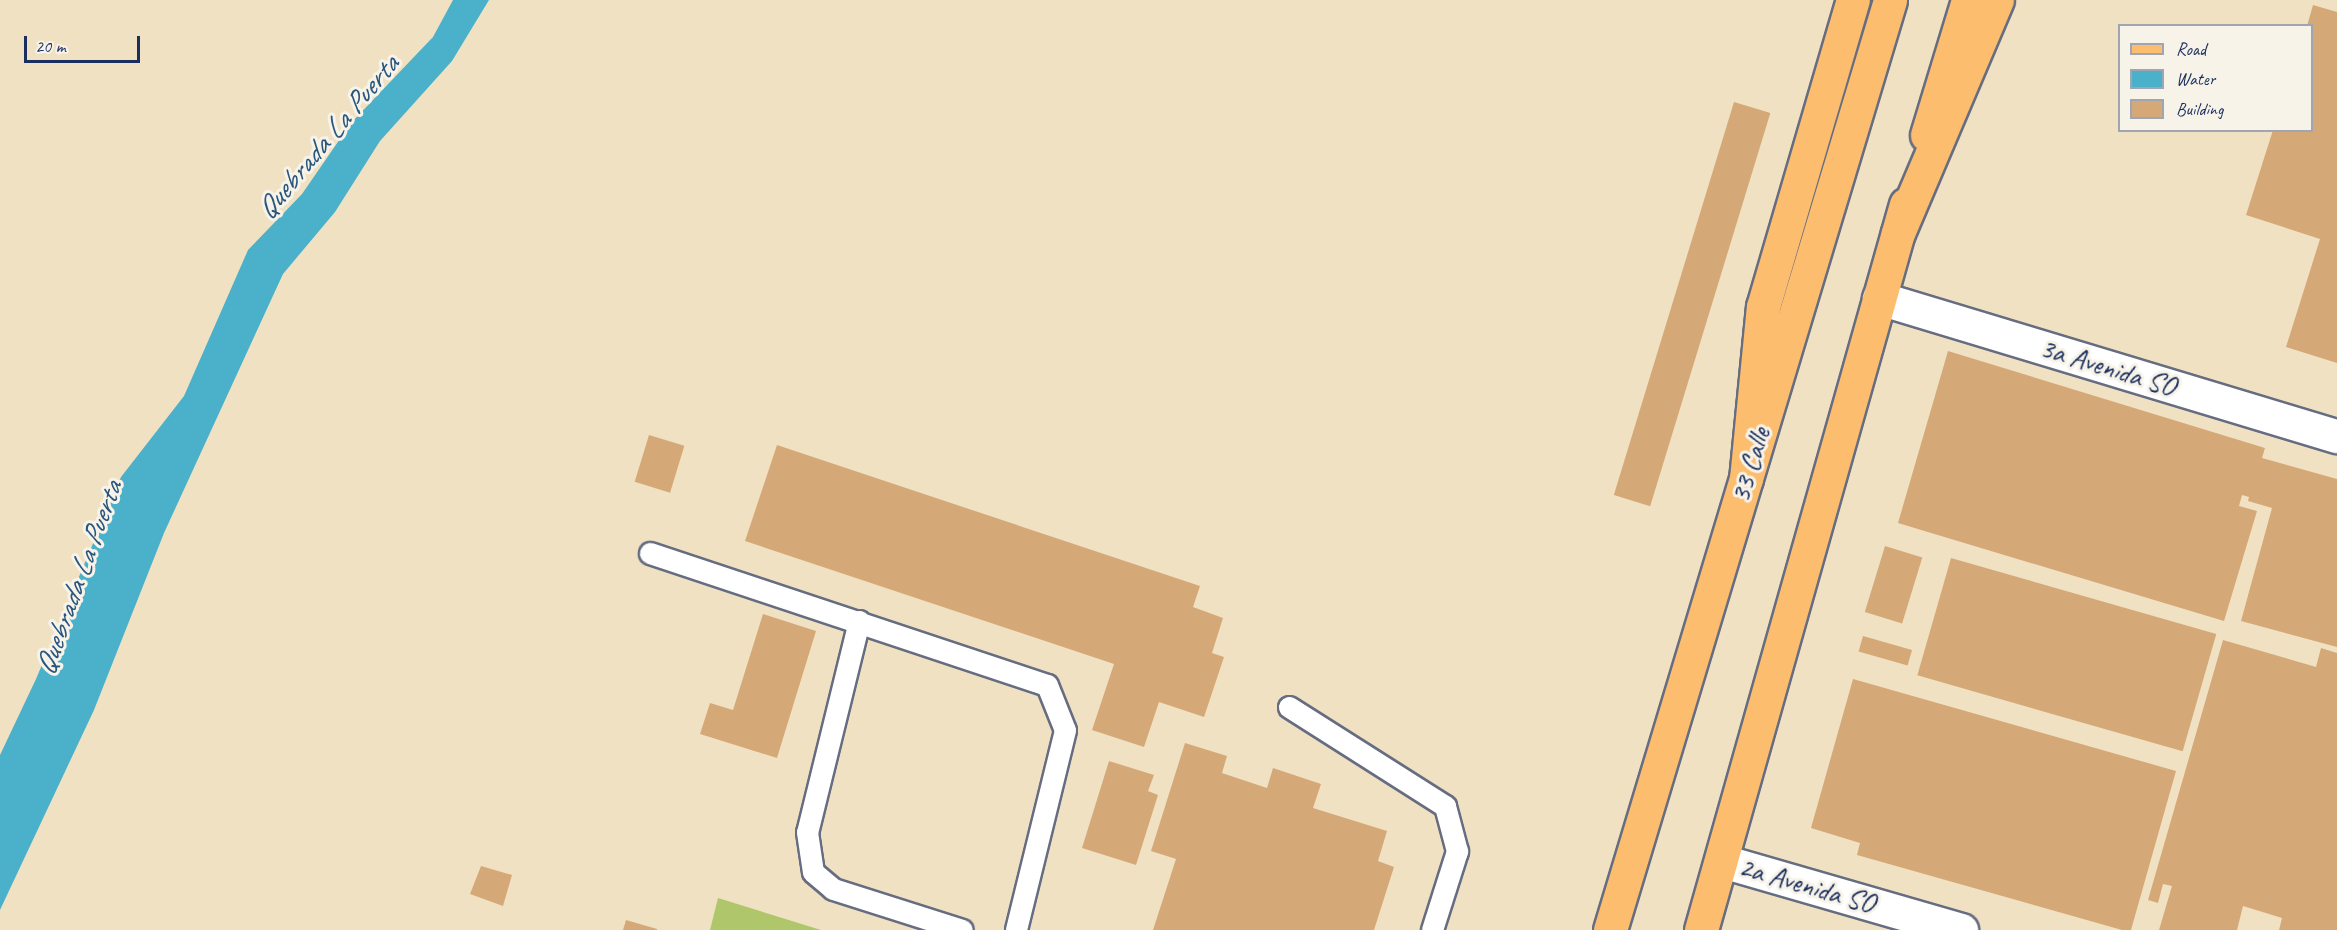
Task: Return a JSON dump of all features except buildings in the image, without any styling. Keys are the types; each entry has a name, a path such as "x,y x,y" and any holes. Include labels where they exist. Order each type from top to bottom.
{"main road":[{"path":"1746,479 1763,307 1853,0"},
{"name":"33 Calle","path":"1610,930 1890,0"},
{"path":"1898,232 1996,0"},
{"path":"1701,930 1898,232 1964,11"}],"street":[{"name":"3a Avenida SO","path":"1880,298 2337,436"},
{"name":"2a Avenida SO","path":"1722,861 1962,930"}],"lane":[{"path":"650,553 1047,685 1065,730 1016,930"},
{"path":"859,621 807,832 813,872 832,889 962,930"},
{"path":"1289,707 1445,806 1457,851 1432,930"}],"green space":[{"path":"718,898 821,930 710,930"}],"water":[{"path":"453,0 489,0 452,61 380,141 335,212 283,274 164,533 94,710 0,910 0,755 36,679 121,477 184,396 248,250 302,194 351,123 433,37"}],"water label":[{"name":"Quebrada La Puerta","path":"327,137"},
{"name":"Quebrada La Puerta","path":"78,578"}]}
